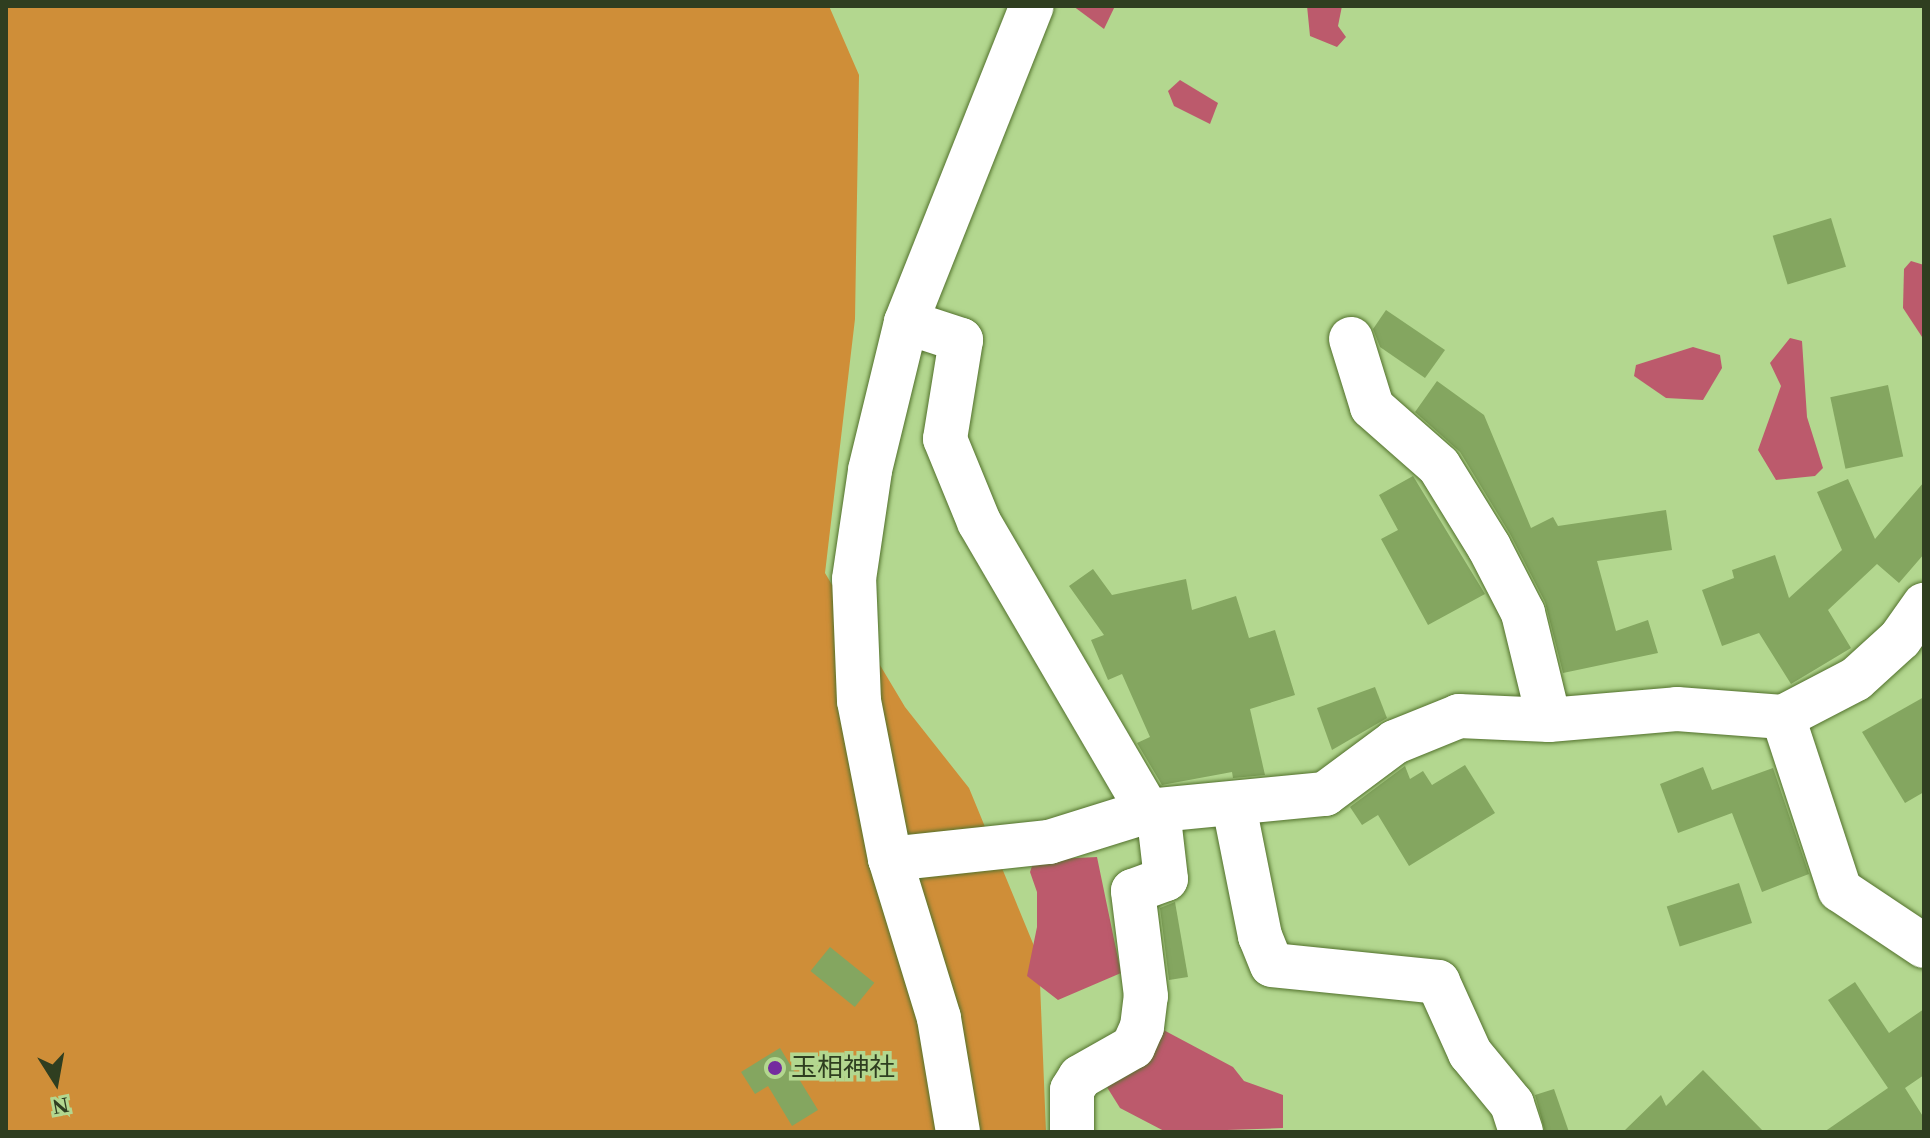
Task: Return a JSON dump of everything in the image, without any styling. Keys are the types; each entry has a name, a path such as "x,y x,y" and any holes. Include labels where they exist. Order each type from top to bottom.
{"street":[{"path":"958,1132 939,1018 890,859 859,701 854,579 870,470 906,322 1032,6"},
{"path":"906,322 961,340 945,439 979,522 1153,810 1166,879 1133,891 1146,996 1142,1027 1133,1047 1080,1077 1072,1090 1072,1132"},
{"path":"1351,339 1372,407 1455,486 1503,573 1523,613 1549,720"},
{"path":"890,859 1049,842 1153,810 1234,806 1325,794 1395,742 1459,716 1549,720 1677,709 1783,717 1856,679 1900,639 1924,605"},
{"path":"1783,717 1840,890 1924,946"},
{"path":"1234,806 1260,936 1272,965 1438,982 1470,1053 1497,1079 1521,1132"}],"shaded area":[{"path":"6,6 829,6 859,75 855,319 825,573 905,707 969,788 1039,958 1046,1132 6,1132"},
{"path":"1073,6 1115,6 1104,29"},
{"path":"1307,6 1342,6 1338,26 1346,37 1337,47 1310,36"},
{"path":"1180,80 1218,103 1210,124 1174,106 1168,91"},
{"path":"1911,261 1924,265 1924,340 1903,308 1904,269"},
{"path":"1790,338 1802,341 1807,417 1823,468 1815,476 1776,480 1758,450 1781,386 1770,363"},
{"path":"1693,347 1720,355 1722,368 1703,400 1666,398 1634,376 1636,365"},
{"path":"1097,857 1121,973 1058,1000 1027,976 1037,927 1037,892 1030,872 1034,860"},
{"path":"1156,1026 1233,1067 1244,1081 1283,1095 1283,1128 1166,1132 1120,1108 1105,1084"}],"building":[{"path":"1831,218 1846,267 1788,285 1773,236"},
{"path":"1386,310 1445,350 1425,378 1380,347 1373,329"},
{"path":"1437,381 1484,415 1531,528 1553,517 1558,526 1666,510 1672,550 1597,561 1616,631 1648,620 1658,653 1563,673 1545,602 1510,534 1460,452 1415,412"},
{"path":"1888,385 1903,456 1845,469 1830,397"},
{"path":"1413,476 1485,594 1428,625 1381,539 1398,530 1379,495"},
{"path":"1848,479 1875,539 1924,482 1924,554 1899,583 1877,564 1828,610 1851,648 1791,684 1759,633 1722,646 1702,590 1734,578 1732,570 1775,555 1789,598 1842,550 1817,492"},
{"path":"1093,569 1112,595 1186,579 1192,610 1236,596 1249,638 1275,630 1295,695 1250,709 1265,775 1233,778 1232,772 1162,785 1137,743 1150,737 1122,674 1108,680 1091,640 1104,635 1069,586"},
{"path":"1375,687 1387,718 1332,750 1317,708"},
{"path":"1924,697 1924,792 1905,803 1862,732"},
{"path":"1465,765 1495,813 1409,866 1378,815 1362,825 1350,807 1405,766 1410,779 1423,771 1432,785"},
{"path":"1703,767 1712,790 1773,768 1809,874 1762,892 1732,813 1678,833 1660,784"},
{"path":"1739,883 1752,923 1680,946 1667,906"},
{"path":"1175,902 1188,977 1169,980 1160,908"},
{"path":"830,947 874,983 855,1007 810,971"},
{"path":"1855,982 1889,1033 1924,1009 1924,1075 1905,1088 1924,1118 1924,1132 1824,1132 1888,1088 1828,1000"},
{"path":"780,1048 818,1110 792,1126 768,1086 755,1094 741,1072"},
{"path":"1703,1070 1764,1132 1623,1132 1661,1095 1666,1106"},
{"path":"1554,1089 1569,1132 1545,1132 1535,1095"}],"place":[{"name":"玉相神社","path":"775,1068"}]}
